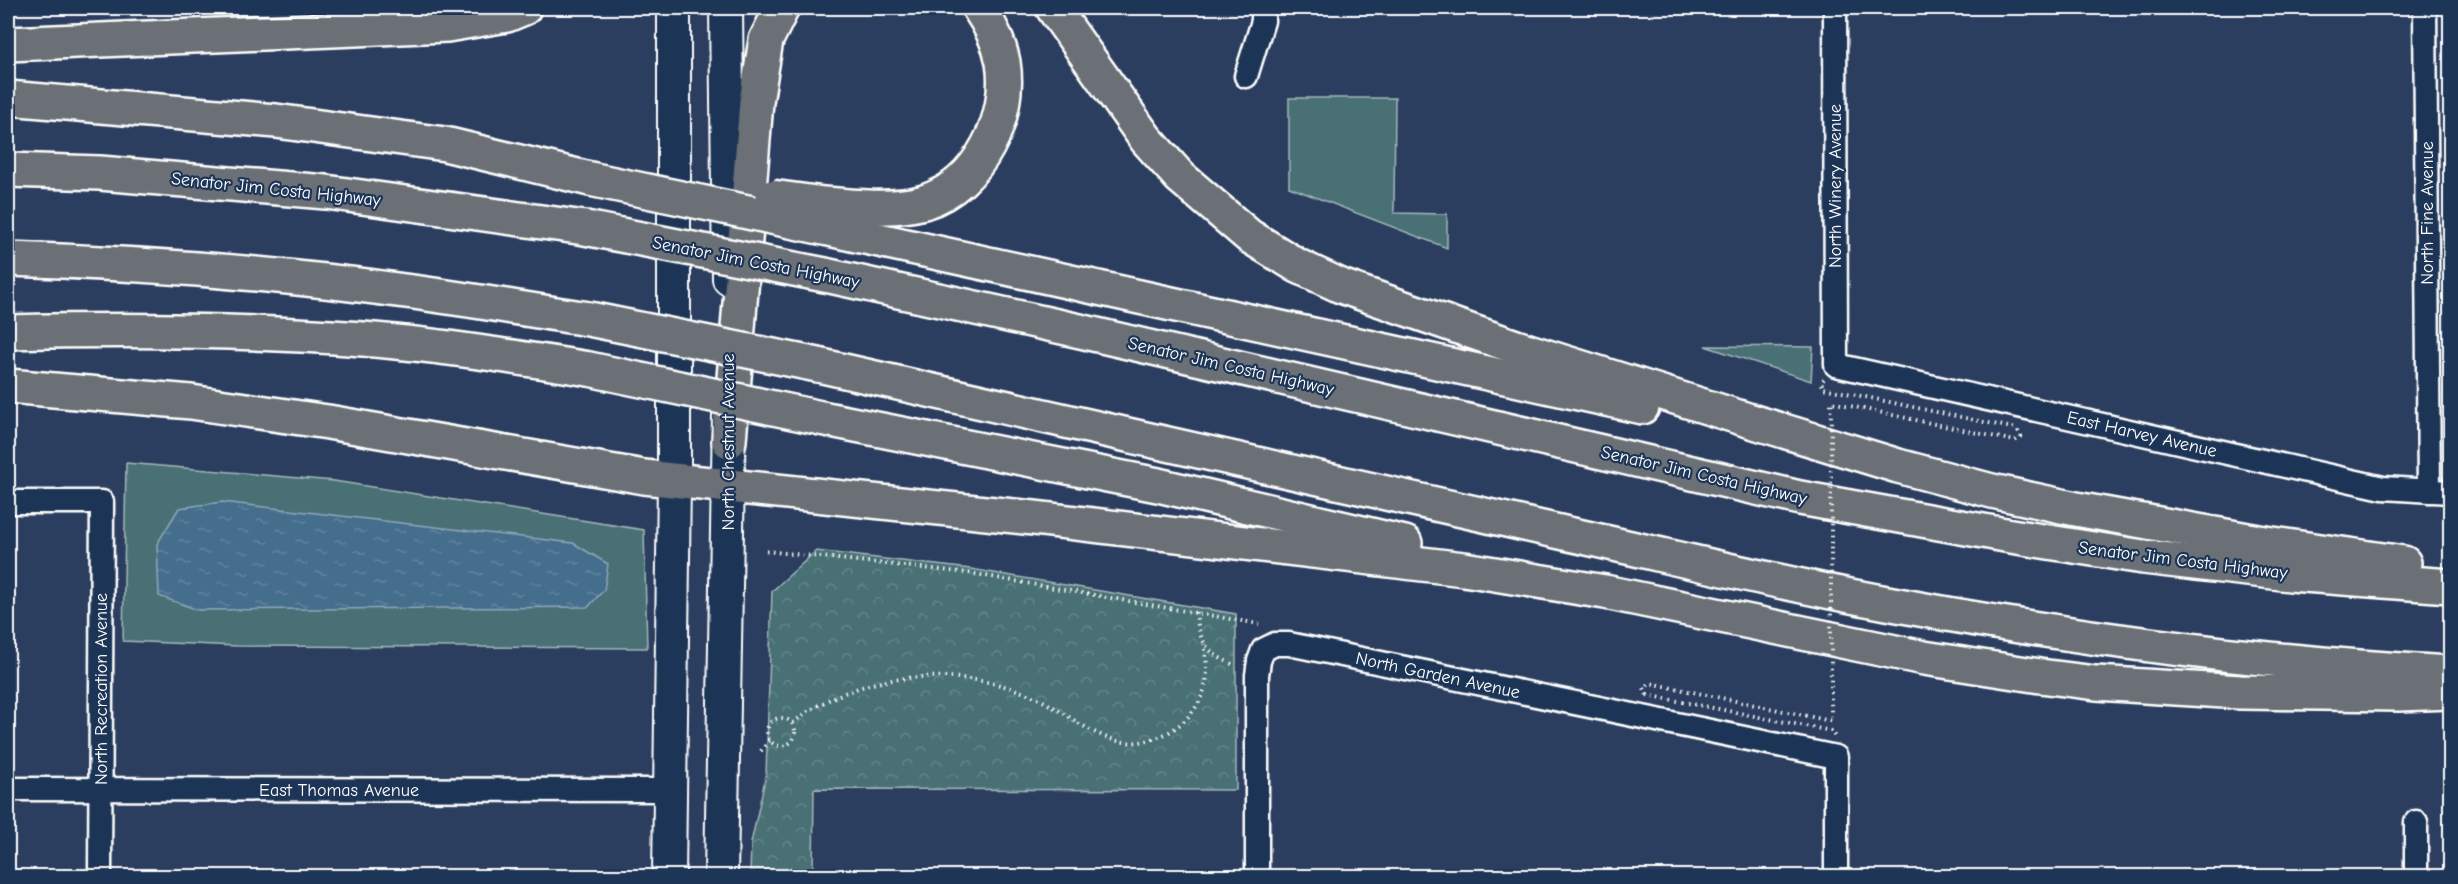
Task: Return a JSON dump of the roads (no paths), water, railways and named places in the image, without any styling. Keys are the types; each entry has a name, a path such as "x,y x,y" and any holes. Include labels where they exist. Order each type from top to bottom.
{"highway":[{"path":"8,44 447,25 507,15 524,8"},
{"path":"729,441 756,102 766,40 782,8"},
{"path":"824,216 878,206 923,202 956,185 972,170 985,152 999,121 1004,81 999,48 992,28 979,8"},
{"path":"1053,8 1146,139 1203,198 1234,224 1298,266 1371,298 1516,347 1898,466 1992,491 2076,509 2259,542 2385,561 2451,567"},
{"path":"8,98 276,121 445,144 824,216 1617,401 1749,434 1898,466"},
{"name":"Senator Jim Costa Highway","path":"8,170 100,173 326,192 585,228 825,275 1080,331 1800,498 2011,536 2143,556 2289,574 2451,586"},
{"path":"8,259 66,260 255,274 405,291 589,319 818,365 1336,483 1882,603 2027,628 2154,646 2289,661 2451,673"},
{"path":"8,332 124,329 229,331 364,339 481,352 589,369 1158,485 1605,592 1924,658 2096,683 2240,692 2399,694 2451,692"},
{"path":"8,386 191,402 328,422 644,477 1383,559 1464,569 1605,592"}],"main road":[{"path":"669,876 674,480 674,8"},
{"name":"North Chestnut Avenue","path":"721,876 729,486 726,8"}],"street":[{"path":"1246,76 1263,21 1263,8"},
{"name":"North Winery Avenue","path":"1835,8 1836,365"},
{"name":"North Fine Avenue","path":"2425,8 2440,491"},
{"name":"East Harvey Avenue","path":"1836,365 2383,488 2440,491"},
{"name":"North Recreation Avenue","path":"8,502 102,502 100,876"},
{"name":"North Garden Avenue","path":"1257,876 1257,675 1263,650 1275,644 1289,644 1836,757 1836,876"},
{"name":"East Thomas Avenue","path":"8,789 670,790"},
{"path":"2416,822 2416,876"}],"water":[{"path":"222,502 573,543 608,564 604,590 588,607 198,610 159,596 157,544 179,508"}]}
